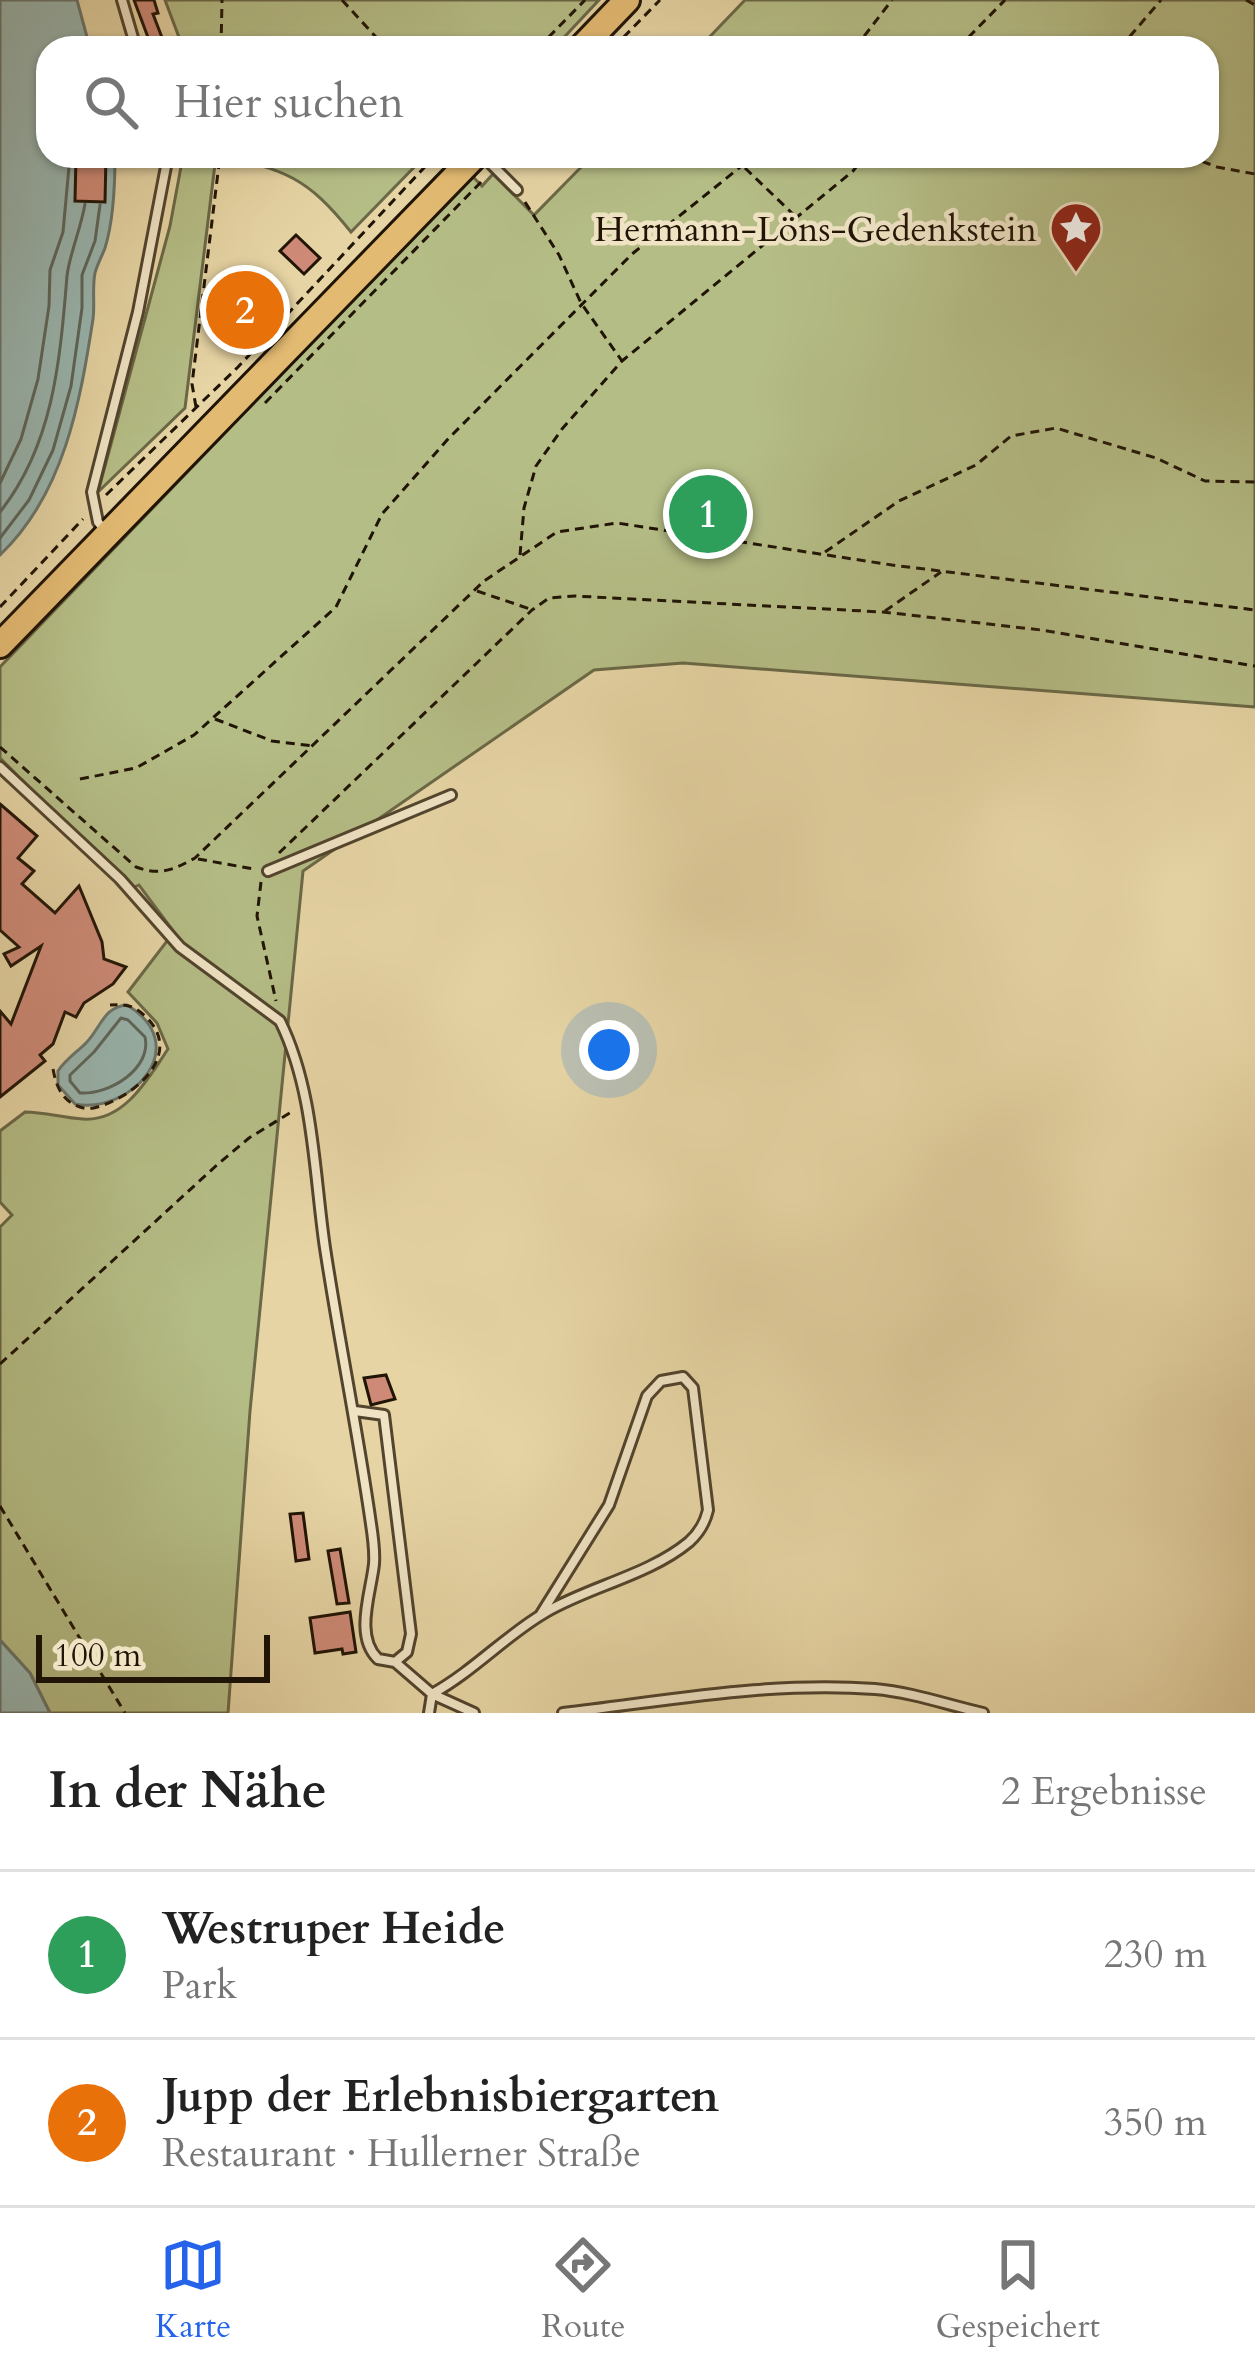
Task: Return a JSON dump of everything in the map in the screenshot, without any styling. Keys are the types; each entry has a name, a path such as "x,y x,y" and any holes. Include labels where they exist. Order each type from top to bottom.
{"main road":[{"path":"592,36 627,0"},
{"path":"0,645 106,533 204,416 466,168"}],"lane":[{"path":"122,0 132,36"},
{"path":"106,533 98,521 92,492 139,312 166,168"},
{"path":"493,168 518,190"},
{"path":"0,767 120,879 180,947 280,1021 296,1058 306,1107 337,1324 355,1411 375,1557 366,1618 368,1644 378,1659 394,1663 432,1694 474,1713"},
{"path":"268,872 451,795"},
{"path":"432,1694 467,1675 541,1615 692,1540 708,1510 697,1399 683,1377 661,1381 647,1396 609,1505 541,1615"},
{"path":"355,1411 384,1415 411,1634 407,1652 394,1663"},
{"path":"562,1713 680,1696 812,1687 880,1689 983,1713"},
{"path":"429,1713 432,1694"}],"path":[{"path":"221,36 222,0"},
{"path":"342,0 375,36"},
{"path":"550,36 585,0"},
{"path":"625,36 660,0"},
{"path":"865,36 892,0"},
{"path":"970,36 1005,0"},
{"path":"1130,36 1161,0"},
{"path":"1246,0 1255,5"},
{"path":"1219,167 1255,174"},
{"path":"219,168 192,384 204,416 424,168"},
{"path":"80,779 136,768 194,735 336,607 382,514 448,439 632,254 740,168"},
{"path":"745,168 796,218"},
{"path":"520,557 524,508 536,466 562,429 622,361 855,168"},
{"path":"518,190 559,255 581,303 622,361"},
{"path":"823,553 899,501 976,465 1011,436 1056,428 1156,458 1205,481 1255,482"},
{"path":"0,747 136,867 152,873 170,871 195,858 475,591 557,532 617,523 942,571 1255,610"},
{"path":"884,612 942,571"},
{"path":"475,591 532,610"},
{"path":"280,1021 256,904 268,872 297,834 549,598 884,612 1041,630 1255,666"},
{"path":"213,718 272,741 314,746"},
{"path":"195,858 268,872"},
{"path":"53,1069 56,1084 68,1101 88,1109 118,1100 143,1082 158,1063 160,1036 143,1013 128,1004 110,1005"},
{"path":"0,1364 218,1164 249,1138 306,1107"},
{"path":"0,1506 125,1713"}],"green space":[{"path":"165,0 599,0 565,36 178,36"},
{"path":"745,0 1255,0 1255,707 683,663 594,670 303,871 250,1411 228,1713 50,1713 30,1673 0,1640 0,1227 12,1215 0,1202 0,1131 25,1112 98,1118 133,1096 168,1049 157,1023 128,992 174,932 139,885 130,889 0,758 0,667 472,176 482,186 493,174 534,215 580,168 1219,168 1219,36 710,36"},
{"path":"181,168 215,168 185,408 98,492 170,226"},
{"path":"268,168 413,168 351,232 307,187"}],"water":[{"path":"0,0 77,0 87,36 36,36 36,168 115,168 110,225 95,273 93,319 66,446 40,504 0,555"},
{"path":"127,1005 147,1021 155,1039 155,1057 147,1074 116,1099 75,1104 58,1085 58,1071 107,1014"},
{"path":"0,1640 30,1673 50,1713 0,1713"}],"building":[{"path":"134,0 154,0 158,13 153,14 161,36 148,36"},
{"path":"76,168 106,168 105,202 75,201"},
{"path":"296,235 320,258 304,274 280,251"},
{"path":"254,281 273,299 235,338 216,320"},
{"path":"0,804 37,836 18,858 34,871 22,884 55,913 79,886 102,942 104,959 126,967 113,984 84,1003 76,1017 65,1012 53,1044 40,1055 45,1061 0,1097 0,1011 11,1024 41,946 11,966 4,954 19,947 0,930"},
{"path":"386,1375 395,1399 371,1405 364,1378"},
{"path":"303,1513 309,1559 296,1561 290,1514"},
{"path":"340,1549 349,1603 337,1604 328,1551"},
{"path":"350,1612 356,1652 315,1653 310,1618"}],"place":[{"name":"Hermann-Löns-Gedenkstein","path":"1076,274"},
{"name":"Jupp der Erlebnisbiergarten","path":"245,310"},
{"name":"Westruper Heide","path":"708,514"}]}
